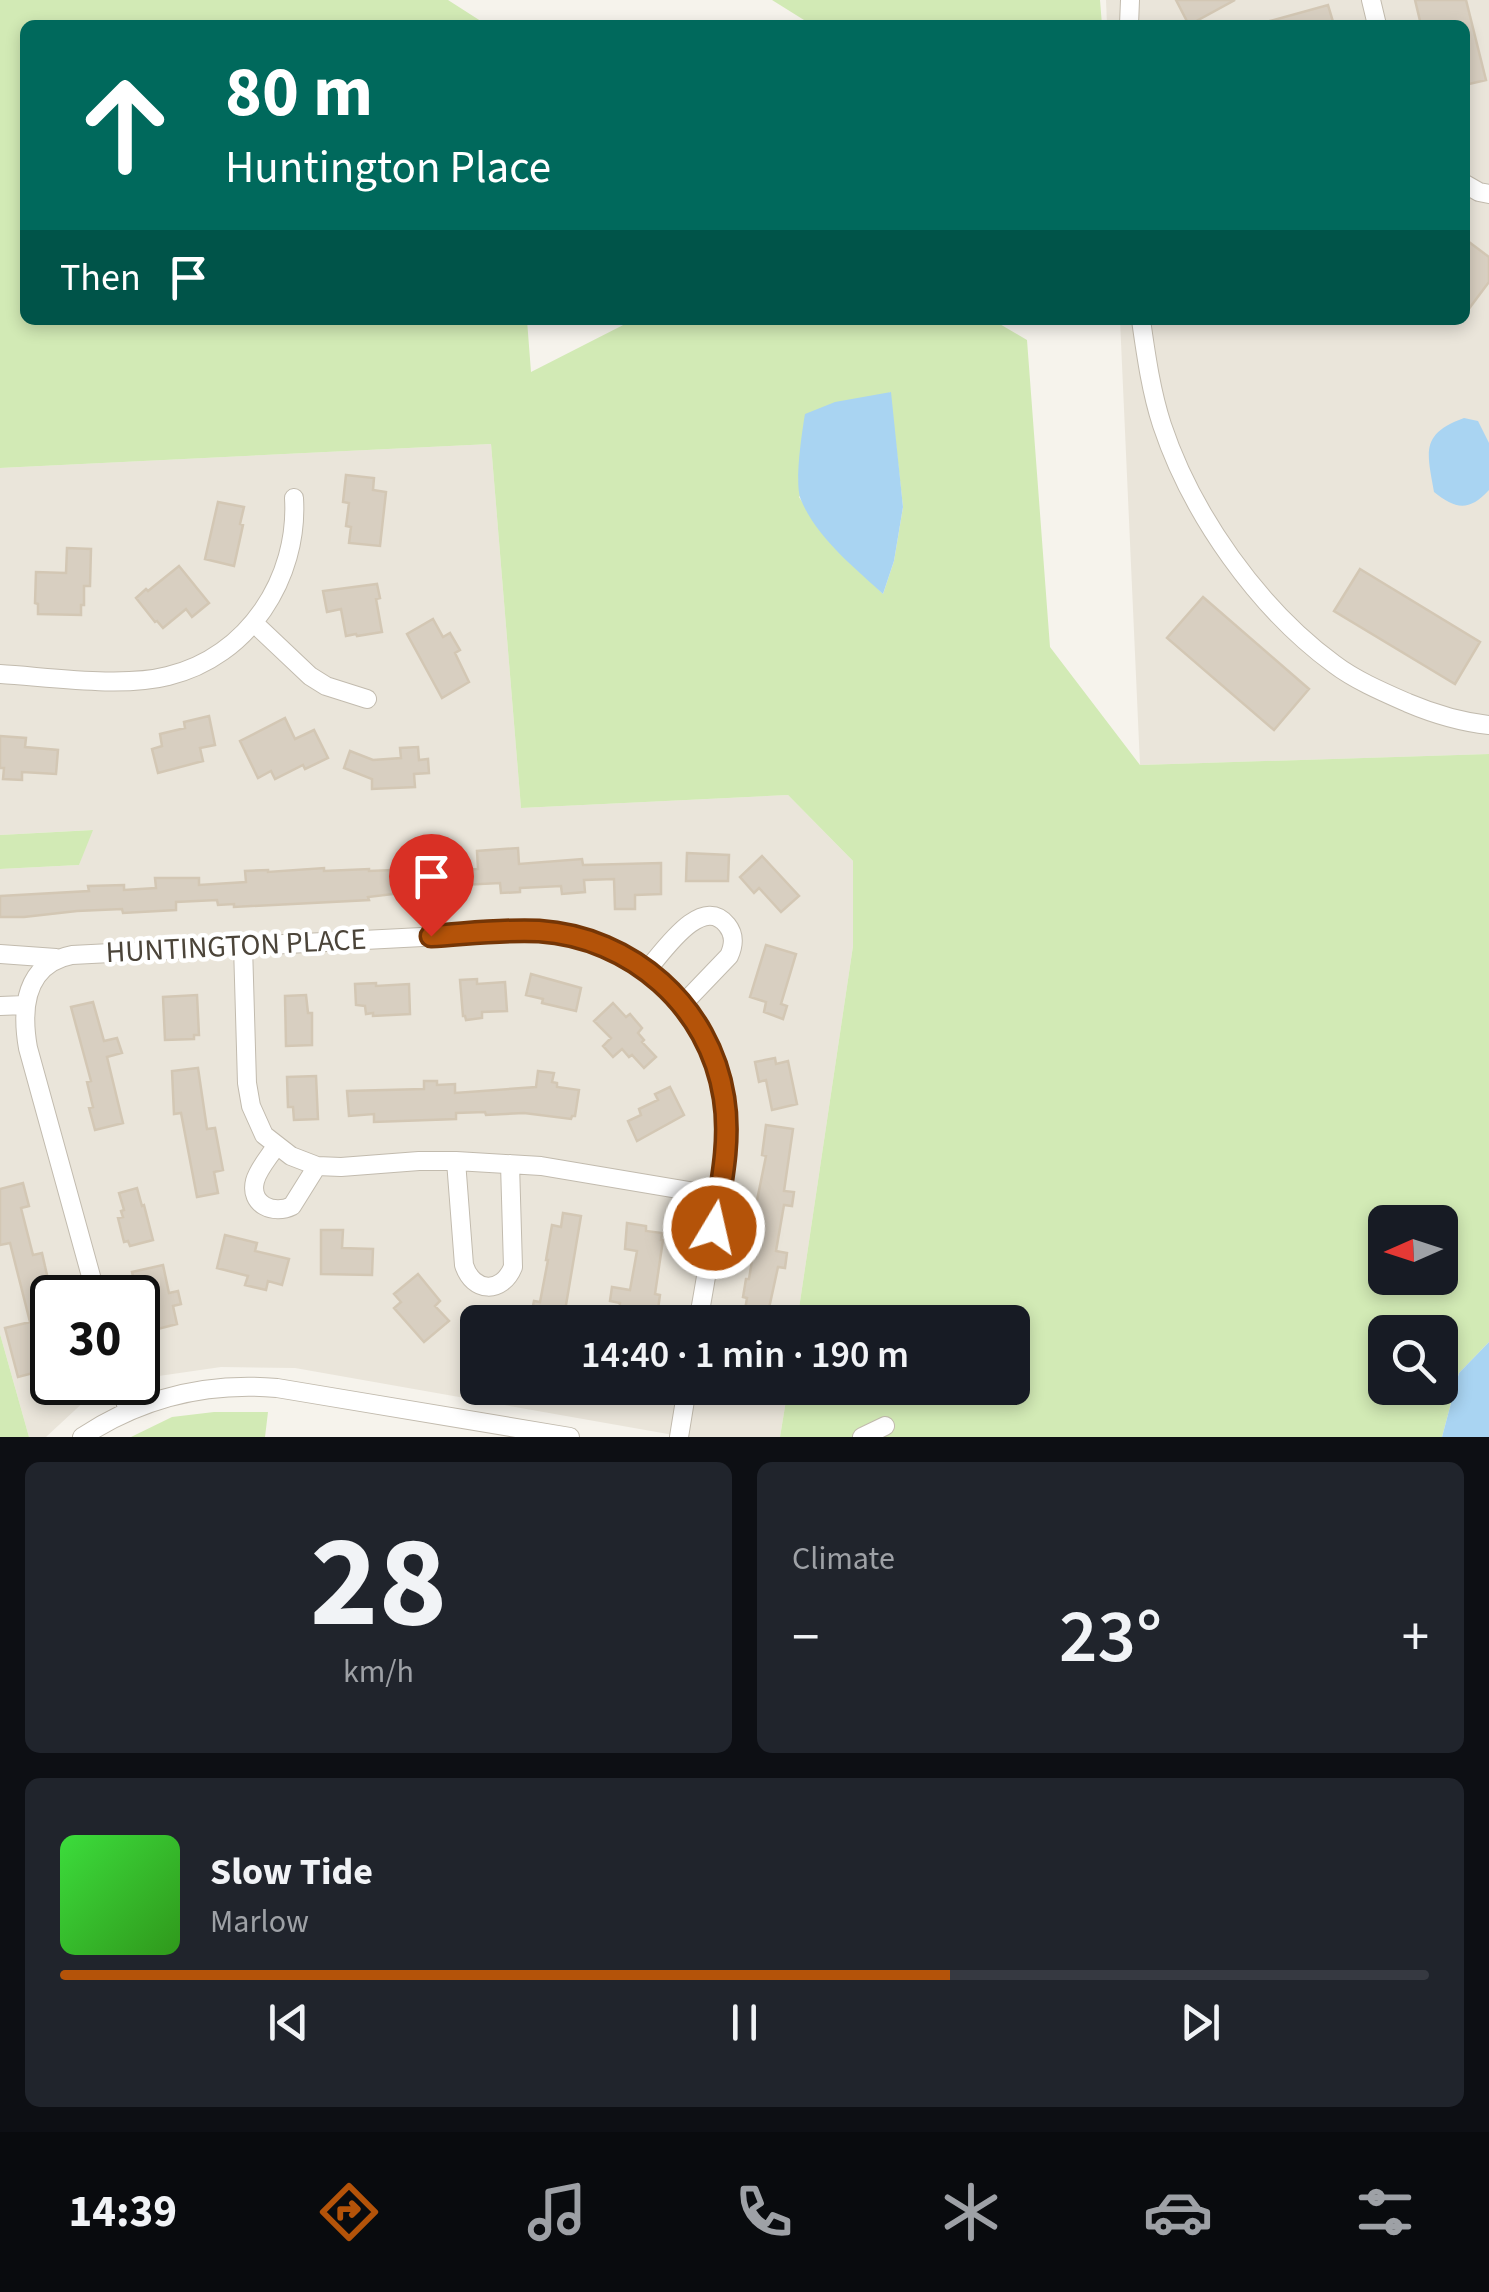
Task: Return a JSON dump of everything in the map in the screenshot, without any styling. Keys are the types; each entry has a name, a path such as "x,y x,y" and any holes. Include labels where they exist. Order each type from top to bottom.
{"street":[{"path":"1142,325 1162,426 1185,480 1251,585 1296,633 1336,666 1432,713 1489,724"},
{"path":"0,674 133,681 168,676 218,654 254,623 270,601 292,547 294,498"},
{"path":"254,623 310,676 326,686 367,699"},
{"path":"647,970 696,918 712,916 729,927 733,936 730,956 687,1011"},
{"name":"HUNTINGTON PLACE","path":"0,954 56,958 538,931 592,942 616,952 647,970 687,1011 714,1057 725,1100 726,1140 720,1196 701,1305"},
{"path":"243,946 249,1095 264,1135 290,1156 317,1166 341,1167 419,1161 541,1166 720,1196"},
{"path":"56,958 30,986 24,1024 90,1275"},
{"path":"0,1006 25,1005"},
{"path":"276,1146 254,1183 259,1202 266,1208 275,1211 292,1206 317,1166"},
{"path":"456,1161 464,1264 470,1278 488,1286 510,1276 514,1266 510,1164"},
{"path":"82,1437 144,1404 187,1392 232,1386 256,1386 570,1437"},
{"path":"126,1405 128,1412"},
{"path":"679,1437 685,1405"},
{"path":"862,1437 885,1426"}],"shaded area":[{"path":"1106,0 1489,0 1489,754 1140,765 1120,325 1470,325 1470,20 1107,20"},
{"path":"491,444 521,808 788,795 853,861 853,946 800,1305 460,1305 460,1397 295,1368 221,1367 160,1376 160,1275 30,1275 30,1405 80,1405 46,1437 29,1437 0,1334 0,869 79,865 91,830 0,835 0,468"},
{"path":"504,1405 785,1405 780,1437 685,1437"}],"green space":[{"path":"0,0 448,0 479,20 20,20 20,325 527,325 531,372 623,325 1002,325 1027,340 1050,647 1140,765 1489,754 1489,1342 1458,1377 1458,1315 1368,1315 1368,1405 1450,1405 1442,1437 780,1437 785,1405 1030,1405 1030,1305 800,1305 853,946 853,861 788,795 521,808 491,444 0,468","holes":["890,392 903,507 894,561 883,594 821,532 799,497"]},
{"path":"772,0 1100,0 1102,20 804,20"},
{"path":"93,830 79,865 0,869 0,835"},
{"path":"0,1334 29,1437 0,1437"},
{"path":"268,1412 265,1437 131,1437 172,1417"}],"water":[{"path":"891,392 903,507 894,561 883,594 816,527 801,500 798,471 805,414 835,402"},
{"path":"1464,418 1478,421 1489,443 1489,490 1475,502 1462,506 1434,492 1429,455 1433,438"},
{"path":"1489,1342 1489,1437 1442,1437 1450,1405 1458,1405 1459,1373"}],"building":[{"path":"1176,0 1235,0 1198,20 1186,20"},
{"path":"1415,0 1466,0 1486,80 1470,84 1470,20 1420,20"},
{"path":"1328,5 1332,20 1274,20"},
{"path":"1470,243 1489,257 1489,282 1470,307"},
{"path":"346,475 374,478 373,490 386,492 380,546 349,543 349,503 343,502"},
{"path":"218,502 244,507 234,566 205,559"},
{"path":"67,548 91,549 90,586 84,586 81,615 38,614 36,572 66,573"},
{"path":"179,566 209,603 192,617 186,609 163,628 136,598"},
{"path":"1360,569 1480,642 1455,684 1334,611"},
{"path":"377,584 382,632 346,636 341,609 327,612 323,591"},
{"path":"1203,597 1309,689 1274,730 1167,638"},
{"path":"433,619 443,637 450,633 460,650 455,653 469,682 442,698 407,634"},
{"path":"209,716 215,745 200,748 203,761 158,773 152,749 162,746 160,734"},
{"path":"285,718 295,739 314,730 328,758 275,779 271,771 258,778 240,741"},
{"path":"0,736 26,738 25,747 58,750 56,774 22,772 22,780 3,779"},
{"path":"418,747 419,760 428,759 429,773 414,774 415,787 372,789 372,779 344,768 350,751 373,760 401,758 400,748"},
{"path":"518,848 519,864 582,859 583,865 661,863 661,894 635,895 635,909 615,909 614,879 584,880 585,892 562,894 561,886 501,893 500,883 461,885 461,894 393,894 368,897 369,900 234,907 218,905 217,900 176,902 176,910 123,913 122,909 0,917 0,896 89,891 88,886 156,888 155,878 199,878 199,885 246,882 245,871 324,868 392,873 478,869 477,851"},
{"path":"687,853 729,855 728,881 686,881"},
{"path":"762,856 799,896 781,912 759,888 754,893 740,877"},
{"path":"766,945 796,954 781,1004 787,1006 783,1019 764,1012 766,1002 750,997"},
{"path":"531,974 581,988 576,1011 526,995"},
{"path":"477,979 477,984 505,982 507,1011 482,1012 482,1018 466,1020 460,980"},
{"path":"355,984 409,984 410,1014 373,1016 366,1014 365,1006 356,1005"},
{"path":"197,995 199,1035 194,1035 194,1039 165,1040 163,997"},
{"path":"306,995 308,1013 312,1013 312,1045 286,1046 285,996"},
{"path":"93,1002 104,1041 117,1038 122,1053 107,1057 123,1123 95,1130 89,1108 93,1107 87,1082 91,1081 71,1007"},
{"path":"613,1003 642,1028 638,1033 642,1042 656,1057 644,1068 622,1049 613,1057 603,1046 611,1038 594,1021"},
{"path":"775,1058 776,1064 788,1061 797,1104 772,1110 766,1080 759,1082 755,1062"},
{"path":"198,1068 207,1129 215,1128 223,1170 214,1172 218,1193 197,1197 181,1113 174,1114 172,1071"},
{"path":"538,1071 554,1073 552,1082 557,1087 579,1090 575,1116 571,1119 485,1112 456,1113 456,1119 374,1122 374,1114 349,1116 347,1091 424,1089 424,1081 455,1084 455,1093 536,1087"},
{"path":"316,1076 318,1119 294,1120 293,1107 288,1107 287,1077"},
{"path":"670,1087 684,1115 637,1141 628,1121 641,1115 639,1109 658,1100 655,1094"},
{"path":"766,1125 793,1129 784,1191 794,1192 792,1206 784,1205 776,1251 787,1253 785,1268 778,1267 770,1305 746,1305 747,1298 743,1297 757,1230 751,1230 766,1156 762,1155"},
{"path":"23,1183 29,1206 21,1208 33,1255 42,1253 47,1275 30,1275 30,1322 10,1243 0,1245 0,1189"},
{"path":"137,1188 153,1240 130,1246 128,1241 124,1242 118,1218 123,1217 124,1210 119,1193"},
{"path":"563,1213 581,1216 566,1305 533,1305 534,1301 540,1302 552,1225 561,1227"},
{"path":"627,1223 662,1233 655,1294 660,1295 659,1305 620,1305 610,1301 612,1287 630,1290 637,1251 625,1249"},
{"path":"321,1230 343,1230 342,1248 373,1249 372,1275 321,1274"},
{"path":"225,1235 257,1243 255,1251 289,1259 282,1285 268,1281 266,1290 245,1285 248,1276 217,1268"},
{"path":"163,1265 169,1293 178,1291 181,1304 173,1306 177,1324 160,1328 160,1275 132,1272"},
{"path":"418,1274 440,1301 435,1306 449,1321 424,1342 394,1308 401,1302 394,1294"},
{"path":"30,1322 30,1374 18,1377 5,1328"}],"route":[{"path":"431,936 538,931 566,935 616,952 665,985 703,1035 714,1057 725,1100 726,1150 714,1228"}]}
